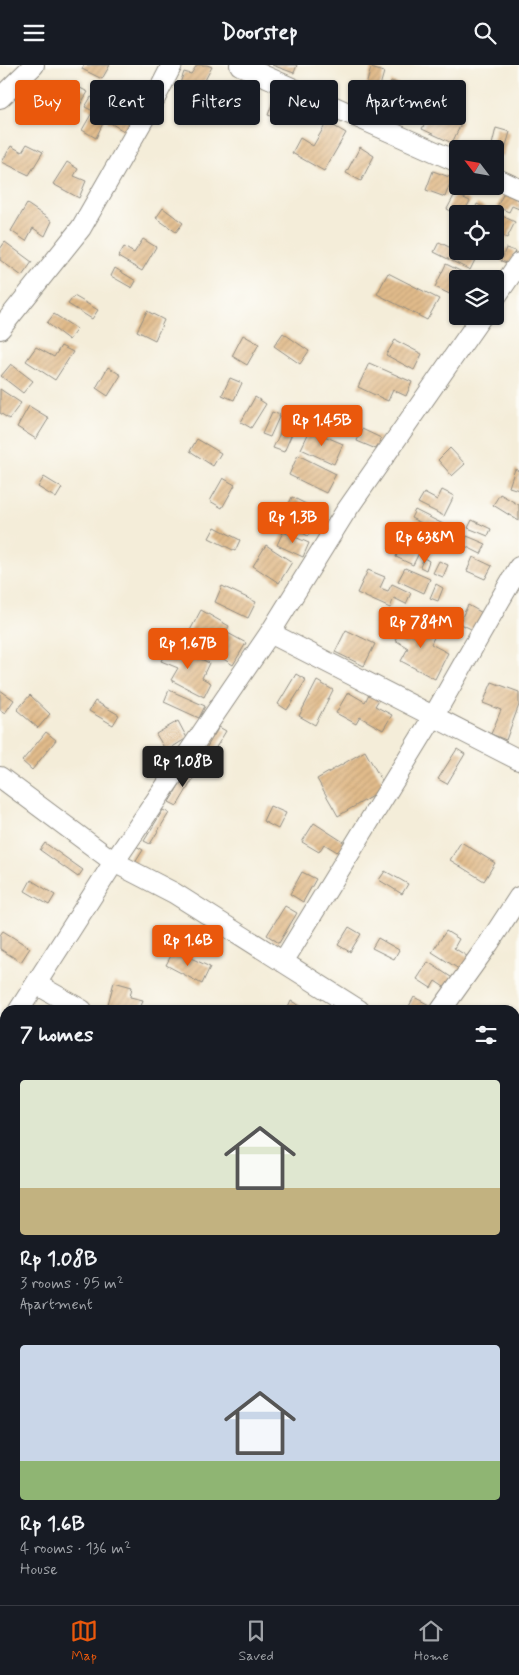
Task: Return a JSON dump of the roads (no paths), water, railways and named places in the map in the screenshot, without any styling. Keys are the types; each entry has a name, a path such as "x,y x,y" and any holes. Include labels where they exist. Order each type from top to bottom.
{"street":[{"path":"0,98 34,65"},
{"path":"0,329 81,228 150,109 172,65"},
{"path":"240,65 449,157"},
{"path":"504,182 519,189"},
{"path":"504,285 519,263"},
{"path":"22,1005 114,862 270,633 344,514 476,325"},
{"path":"283,962 433,717 519,567"},
{"path":"270,633 519,761"},
{"path":"0,777 114,862 174,893 351,1005"},
{"path":"445,1005 519,897"},
{"path":"36,984 73,1005"}]}
